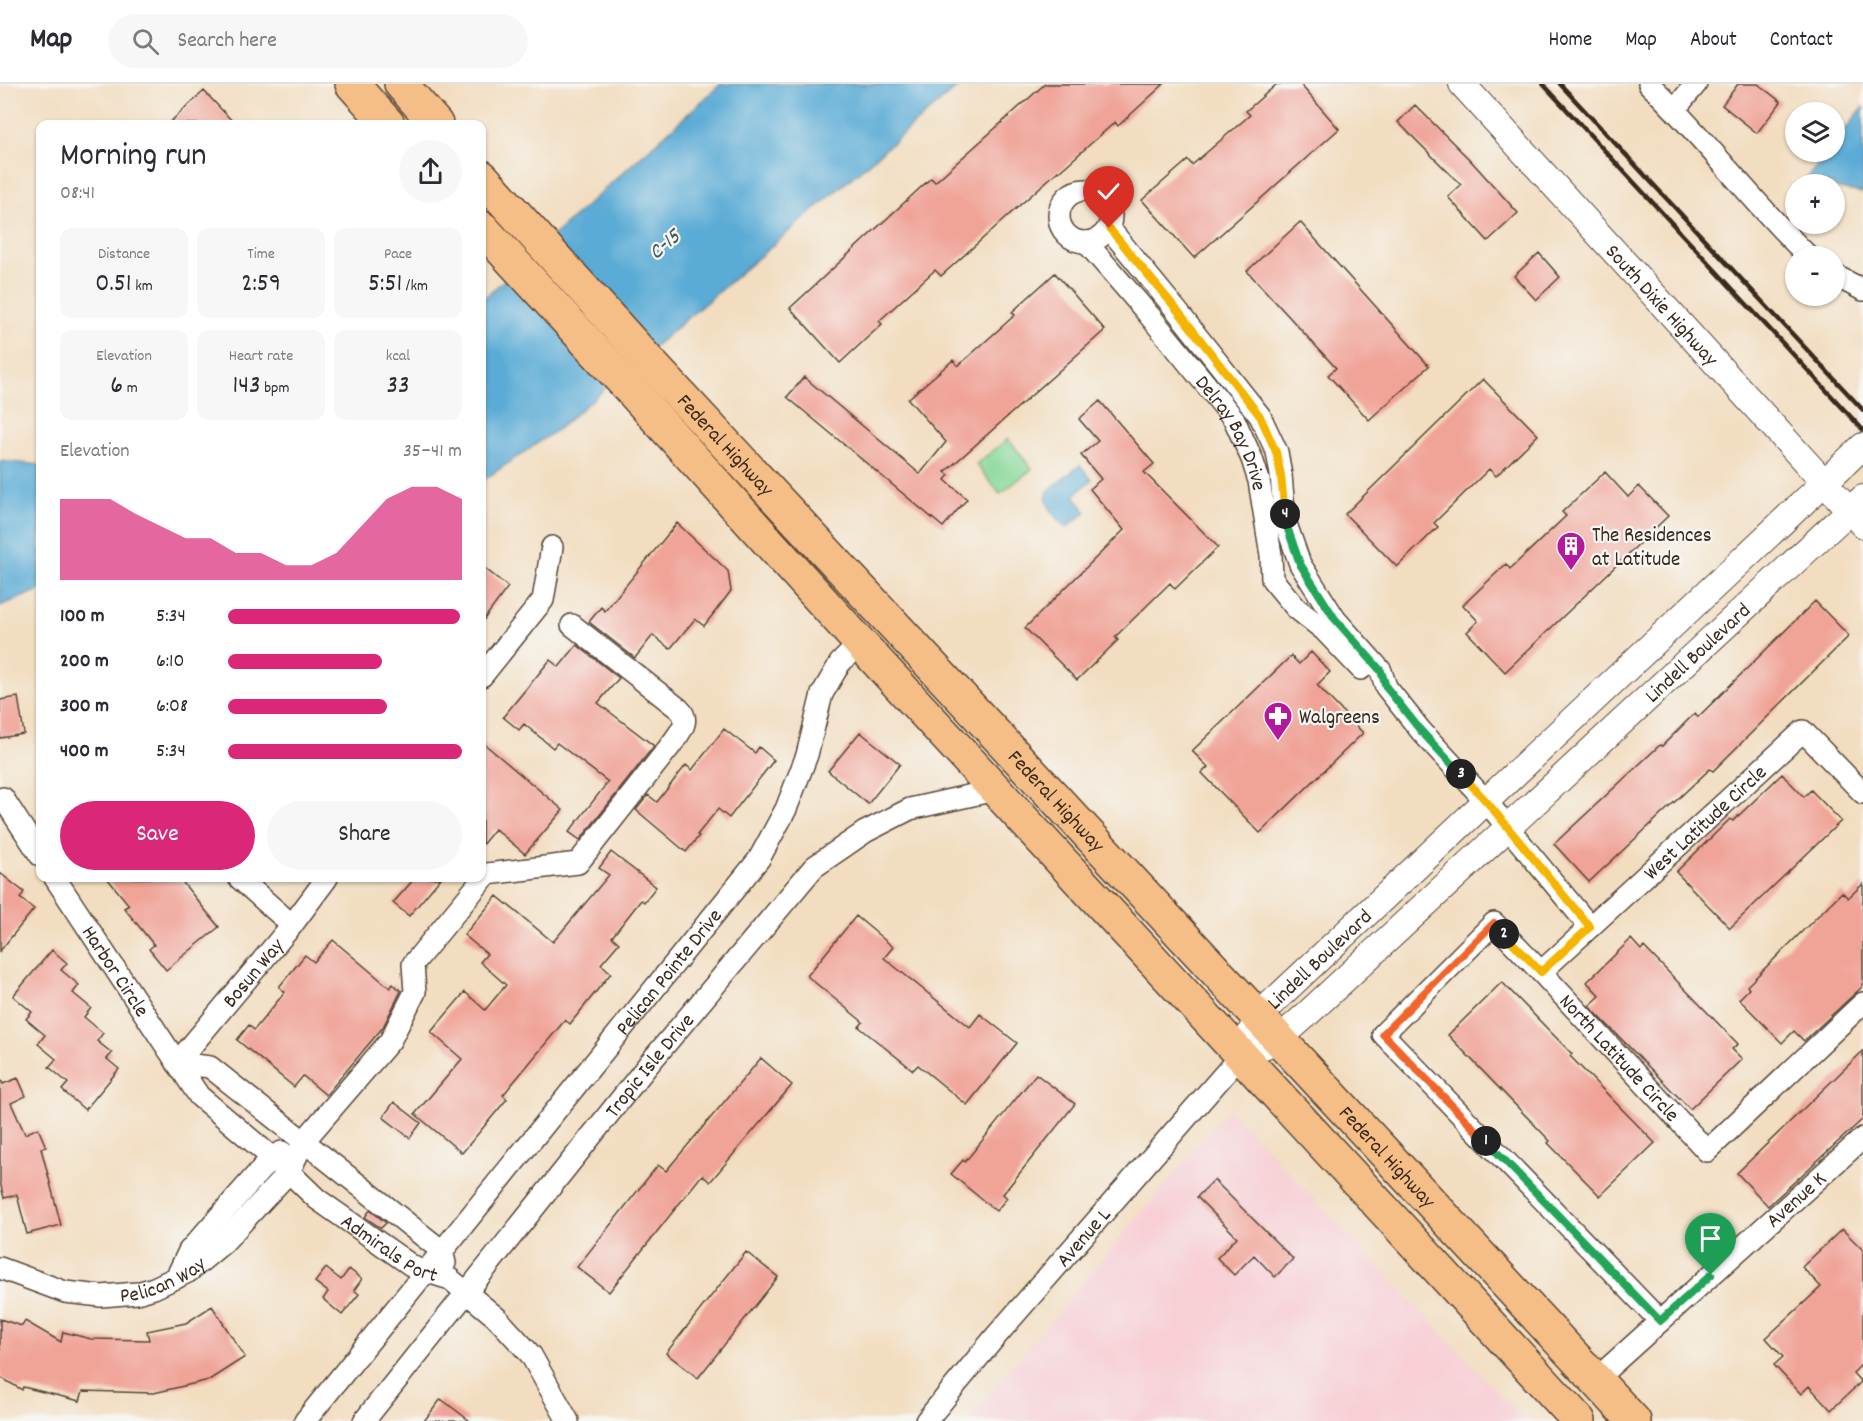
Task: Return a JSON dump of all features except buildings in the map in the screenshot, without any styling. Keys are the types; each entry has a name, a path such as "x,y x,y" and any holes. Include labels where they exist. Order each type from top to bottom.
{"main road":[{"path":"352,84 384,120"},
{"path":"401,84 432,120"},
{"name":"Federal Highway","path":"486,182 651,363 1634,1421"},
{"path":"495,242 514,214"},
{"name":"Federal Highway","path":"495,242 995,790 1580,1421"},
{"path":"802,579 840,598 855,599 869,596"},
{"path":"860,643 876,641 893,645 931,663"}],"street":[{"name":"South Dixie Highway","path":"1462,84 1825,484 1858,511"},
{"path":"1649,84 1675,109 1798,246"},
{"path":"1675,109 1696,84"},
{"name":"Delray Bay Drive","path":"1386,687 1372,680 1324,630 1296,608 1272,579 1271,555 1259,481 1234,419 1086,242 1077,241 1062,230 1058,212 1067,196 1075,191 1093,190 1108,201 1112,219 1109,228 1260,416 1276,452 1281,475 1285,521 1300,564 1335,619 1381,671 1386,687 1421,731 1486,801 1590,927"},
{"path":"1086,242 1095,241 1109,228"},
{"path":"1845,281 1863,290"},
{"name":"Lindell Boulevard","path":"1241,1055 1486,801 1863,446"},
{"name":"Lindell Boulevard","path":"1269,1027 1509,828 1858,511"},
{"path":"486,671 543,600 552,547"},
{"path":"486,875 578,863 671,745 684,725 685,714 572,625"},
{"name":"Pelican Pointe Drive","path":"425,1273 759,859 786,809 807,755 822,694 840,663 860,643"},
{"name":"West Latitude Circle","path":"1541,972 1803,731 1863,793"},
{"name":"Tropic Isle Drive","path":"364,1421 648,1065 814,867 865,831 910,809 995,790"},
{"path":"3,798 36,849"},
{"name":"Harbor Circle","path":"58,882 177,1064"},
{"path":"244,882 292,925"},
{"name":"Bosun Way","path":"177,1064 292,925 324,882"},
{"path":"289,1172 304,1141 390,1041 415,992 413,964 480,882"},
{"name":"North Latitude Circle","path":"1660,1321 1383,1034 1494,923 1707,1151 1863,1002"},
{"name":"Avenue L","path":"926,1421 996,1336 1241,1055"},
{"name":"Admirals Port","path":"177,1064 210,1067 304,1141 442,1251 450,1279 415,1268 317,1199 272,1157 199,1096 177,1064"},
{"name":"Avenue K","path":"1595,1380 1863,1138"},
{"path":"176,1278 189,1251 272,1157 304,1141"},
{"name":"Pelican Way","path":"0,1269 65,1292 101,1296 137,1293 154,1288 188,1272 211,1255 289,1172"},
{"path":"305,1421 425,1273"},
{"path":"450,1279 497,1318 531,1355 568,1421"}],"shaded area":[{"path":"1229,1109 1525,1421 966,1421"}],"green space":[{"path":"1008,439 1032,469 1000,494 976,464"}],"water":[{"name":"C-15","path":"721,84 961,84 558,429 486,478 486,296"},
{"path":"1863,107 1863,193 1845,190 1845,174 1810,174 1820,162 1845,162 1845,130"},
{"path":"0,461 36,465 36,592 0,606"},
{"path":"1080,465 1092,480 1074,495 1086,512 1066,528 1048,505 1047,495 1049,490"}],"railway":[{"path":"1543,84 1863,430"},
{"path":"1560,84 1863,410"}],"place":[{"name":"The Residences at Latitude","path":"1571,572"},
{"name":"Walgreens","path":"1278,742"}],"route":[{"path":"1109,228 1178,311 1260,416 1276,452 1281,475 1285,521 1300,564 1335,619 1381,671 1386,687 1421,731 1486,801 1590,927 1541,972 1494,923 1383,1034 1660,1321 1711,1275"}]}
